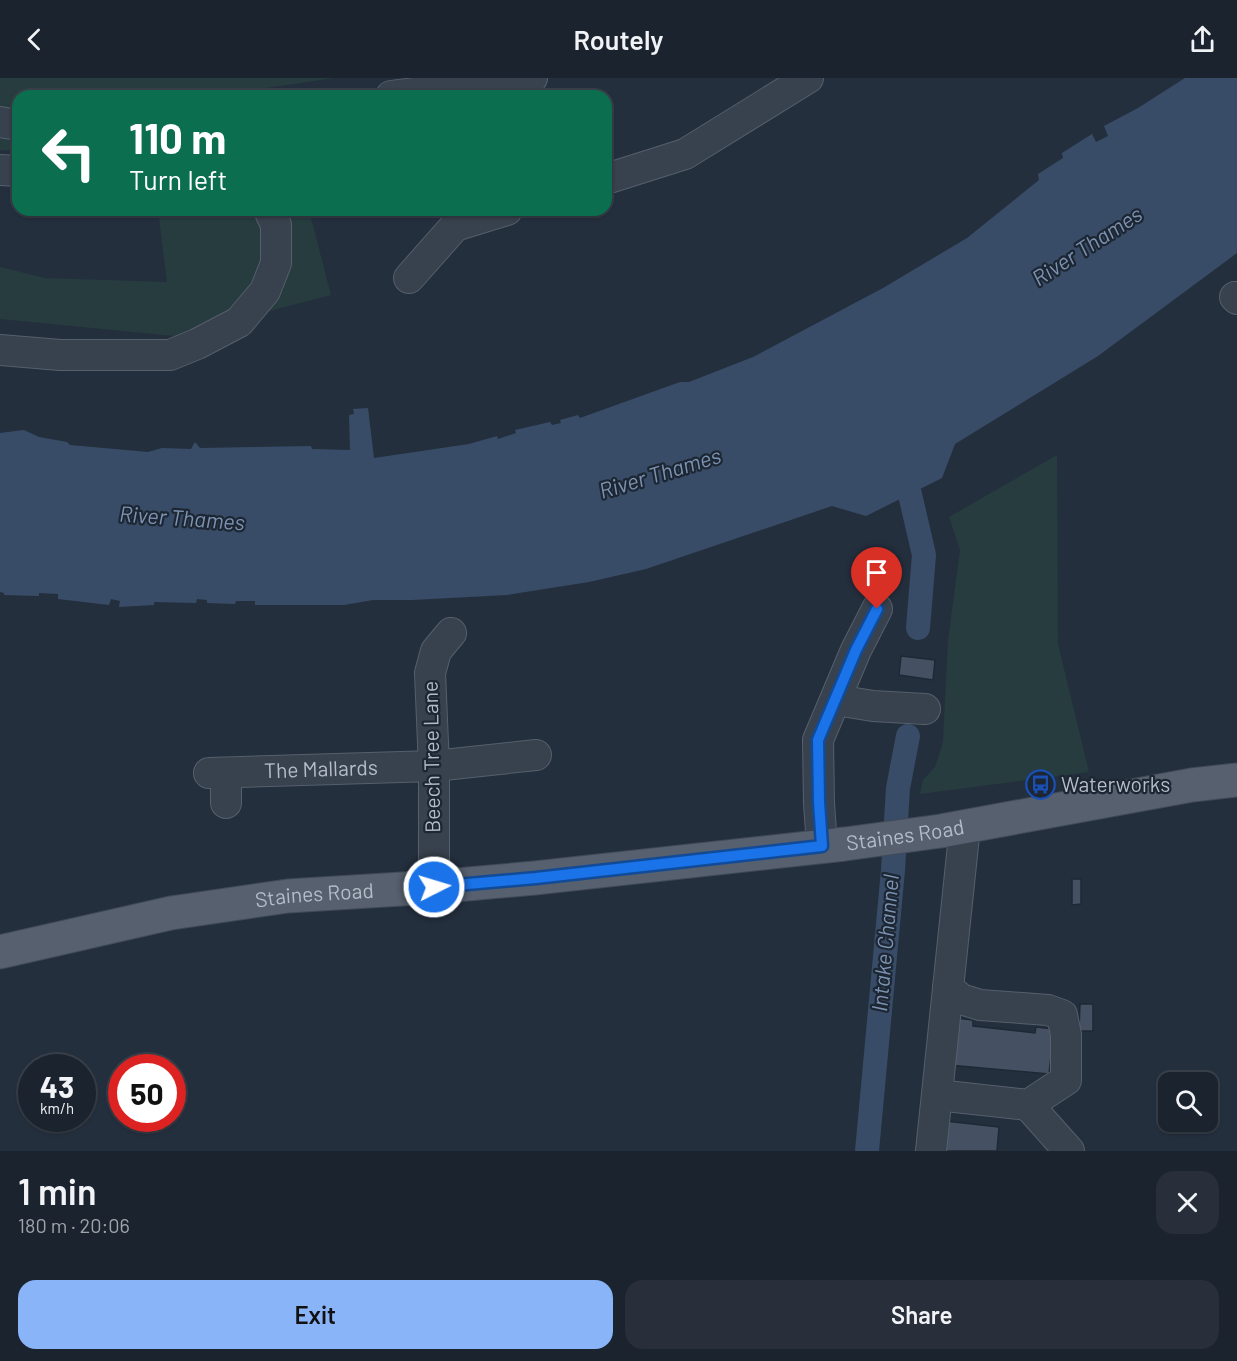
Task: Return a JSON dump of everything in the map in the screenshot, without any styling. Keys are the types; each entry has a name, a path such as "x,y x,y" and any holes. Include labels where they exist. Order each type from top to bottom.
{"main road":[{"name":"Staines Road","path":"0,952 171,913 288,896 536,878 834,845 953,829 1192,785 1237,780"}],"street":[{"path":"442,90 532,78"},
{"path":"612,177 685,154 808,78"},
{"path":"0,350 60,355 170,356 197,344 239,322 265,291 276,263 276,225 272,216"},
{"path":"410,278 455,226 488,216"},
{"path":"834,845 819,802 818,740 856,650 877,609"},
{"name":"Beech Tree Lane","path":"434,887 434,766 430,673 436,651 451,633"},
{"path":"836,700 873,706 925,709"},
{"name":"The Mallards","path":"226,803 217,773 434,766 536,755"},
{"path":"931,1151 948,988 953,829"},
{"path":"948,988 962,999 980,1005 1048,1010 1062,1015 1066,1035 1066,1080 1028,1106"},
{"path":"937,1095 1028,1106 1069,1151"}],"green space":[{"path":"0,78 334,78 254,90 12,90 12,151 0,150"},
{"path":"159,216 311,216 331,295 174,336 0,319 0,267 45,278 167,282"},
{"path":"1057,455 1058,644 1089,772 920,794 923,780 935,767 943,742 948,640 960,550 949,517"}],"water":[{"name":"River Thames","path":"1185,78 1237,78 1237,253 1098,356 955,444 942,478 866,516 832,506 646,569 589,582 507,595 373,600 344,605 255,605 255,601 236,601 235,604 207,603 207,600 197,599 196,603 154,602 154,605 119,607 120,601 111,599 109,605 58,599 58,594 4,595 0,592 0,433 24,430 39,437 67,442 70,445 148,452 162,448 191,449 195,442 200,448 311,446 312,449 350,450 349,415 354,414 353,409 368,408 374,458 469,444 497,436 498,439 516,433 515,430 550,422 552,425 561,423 560,420 578,415 580,418 680,382 689,382 753,357 883,288 967,238 1039,180 1038,174 1063,158 1062,153 1092,134 1096,142 1108,136 1104,126 1138,108"}],"building":[{"path":"901,656 935,660 933,680 899,675"},
{"path":"1072,879 1081,879 1081,904 1072,905"},
{"path":"1080,1004 1093,1004 1093,1031 1079,1031"},
{"path":"955,1018 973,1020 973,1026 1035,1033 1036,1027 1054,1029 1049,1074 949,1065"},
{"path":"945,1121 999,1127 997,1151 942,1151"}],"waterway":[{"name":"Intake Channel","path":"903,464 924,555 918,628"},
{"name":"Intake Channel","path":"867,1151 893,870 898,788 908,736"}],"place":[{"name":"Waterworks","path":"1040,785"}],"route":[{"path":"434,887 822,846 818,740 856,650 877,609"}]}
